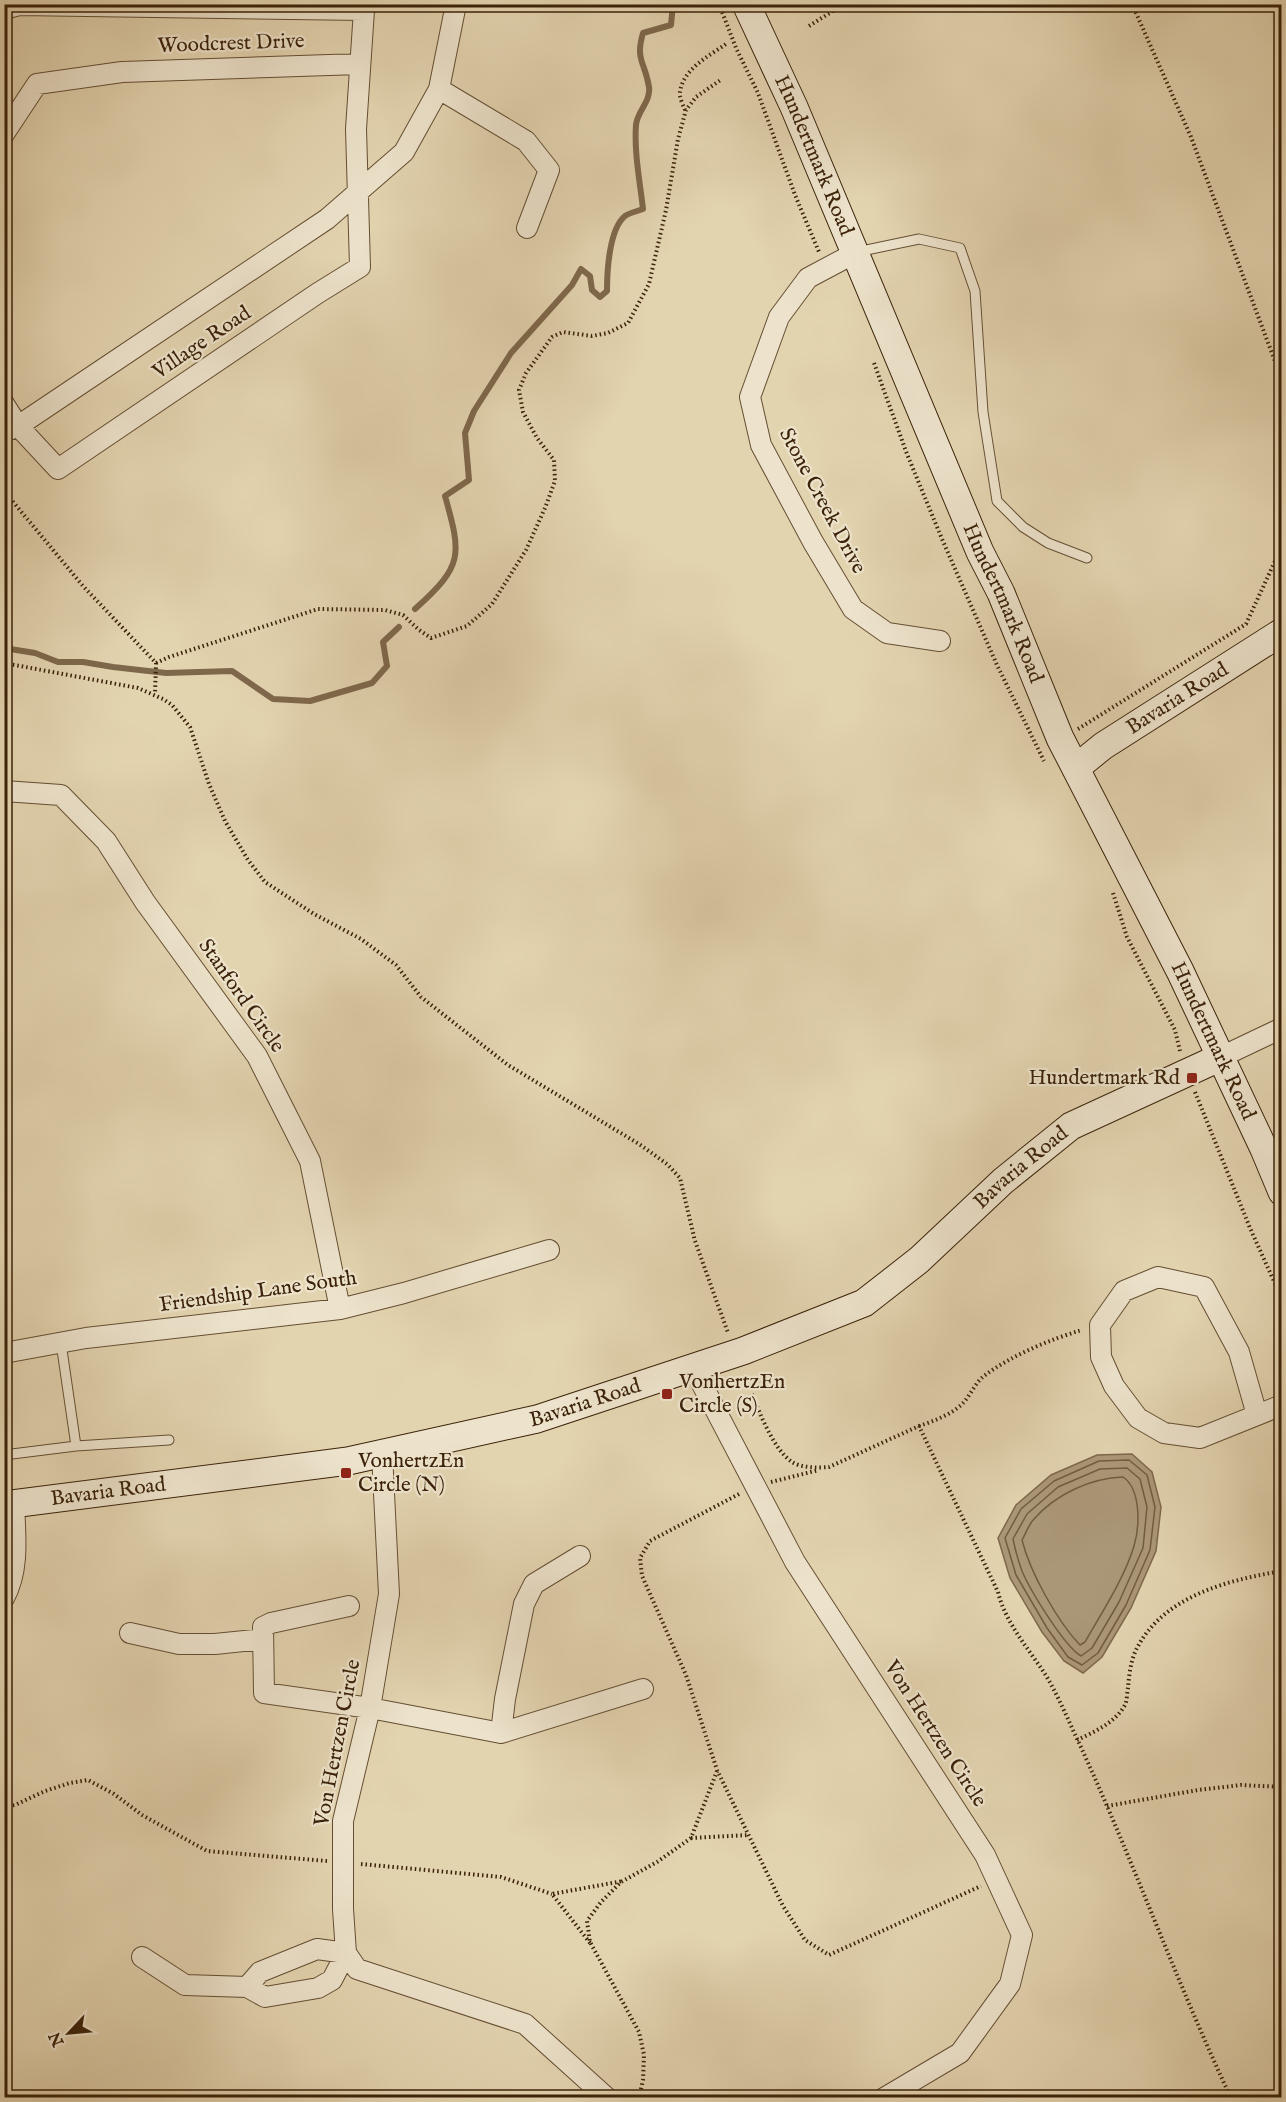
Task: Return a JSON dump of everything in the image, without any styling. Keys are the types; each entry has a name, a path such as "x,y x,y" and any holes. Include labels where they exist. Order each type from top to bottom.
{"street":[{"name":"Village Road","path":"357,193 360,267 58,469 11,429 327,219 404,152 439,90 456,4"},
{"name":"Hundertmark Road","path":"746,4 794,107 980,552 1001,593 1049,744 1076,768 1180,971 1264,1149 1281,1192"},
{"path":"4,9 19,5 364,10 356,129 357,193"},
{"name":"Woodcrest Drive","path":"4,134 37,84 122,72 359,64"},
{"path":"439,90 526,141 549,170 527,228"},
{"name":"Stone Creek Drive","path":"855,253 808,278 779,317 750,397 761,446 813,542 853,609 887,633 940,641"},
{"path":"4,404 11,429"},
{"name":"Bavaria Road","path":"1076,768 1103,746 1281,632"},
{"name":"Stanford Circle","path":"4,791 61,795 106,841 145,902 257,1056 310,1161 340,1309"},
{"path":"1221,1057 1281,1028"},
{"name":"Bavaria Road","path":"9,1504 348,1461 537,1419 743,1351 864,1303 919,1260 1003,1181 1071,1126 1221,1057"},
{"name":"Friendship Lane South","path":"4,1353 86,1338 340,1309 404,1293 549,1250"},
{"path":"1257,1415 1239,1352 1204,1287 1158,1277 1124,1291 1100,1325 1101,1357 1114,1386 1138,1418 1164,1433 1200,1438 1257,1415 1281,1405"},
{"name":"Von Hertzen Circle","path":"693,1367 795,1562 985,1855 1022,1935 1010,1984 960,2053 884,2097"},
{"name":"Von Hertzen Circle","path":"346,1953 343,1909 343,1821 370,1708 389,1594 382,1453"},
{"path":"4,1598 8,1592 16,1553 9,1504"},
{"path":"501,1733 505,1699 524,1604 534,1584 580,1556"},
{"path":"349,1606 271,1623 263,1627 264,1693 370,1708 501,1733 643,1689"},
{"path":"130,1632 180,1644 215,1644 263,1639"},
{"path":"247,1987 260,1972 317,1949 346,1953 357,1968 525,2024 607,2097"},
{"path":"142,1957 185,1985 247,1987 265,1997 318,1988 332,1980 346,1953"}],"lane":[{"path":"855,253 919,239 960,248 975,291 983,412 997,501 1023,527 1048,543 1087,558"},
{"path":"60,1343 76,1446"},
{"path":"4,1455 76,1446 169,1440"}],"path":[{"path":"809,26 844,4"},
{"path":"1132,4 1195,147 1281,380"},
{"path":"686,111 679,94 686,75 726,44"},
{"path":"156,663 318,609 385,610 403,615 431,638 467,627 492,604 526,550 555,481 554,459 537,438 523,412 519,390 526,373 552,337 563,332 592,336 608,333 628,323 649,284 686,111 696,97 722,79"},
{"path":"4,491 83,586 156,663 155,694"},
{"path":"1049,744 1088,724 1246,624 1276,559 1281,555"},
{"path":"4,663 138,688 155,694 172,705 190,728 209,784 225,821 248,860 265,882 315,914 361,939 396,965 421,997 508,1065 639,1144 667,1164 680,1178 695,1241 730,1339"},
{"path":"996,1878 829,1955 805,1940 783,1906 717,1770 686,1675 642,1576 640,1558 650,1541 755,1486 829,1467 946,1415 963,1403 983,1377 1006,1363 1032,1349 1100,1325"},
{"path":"752,1394 775,1443 793,1463 815,1468 829,1467"},
{"path":"919,1426 998,1592 1000,1603 1020,1639 1046,1676 1077,1740 1107,1806 1199,2030 1232,2097"},
{"path":"1077,1740 1096,1731 1114,1718 1125,1704 1136,1649 1154,1623 1171,1609 1201,1593 1240,1578 1281,1571"},
{"path":"691,1838 717,1770"},
{"path":"4,1807 15,1805 45,1791 88,1780 114,1794 142,1815 207,1851 501,1877 552,1894 624,1881"},
{"path":"1107,1806 1240,1785 1281,1787"},
{"path":"592,1946 587,1921 602,1902 624,1881 657,1862 691,1838 749,1835"},
{"path":"552,1894 592,1946 639,2032 644,2055 643,2080 639,2097"}],"water":[{"path":"1132,1454 1152,1472 1161,1507 1156,1551 1131,1608 1102,1657 1083,1673 1064,1661 1042,1632 1010,1578 998,1538 1016,1505 1051,1475 1097,1455"}],"waterway":[{"path":"415,609 442,582 454,559 456,547 445,496 469,480 465,433 474,411 511,353 572,285 581,269 590,276 592,290 600,297 607,291 610,251 615,231 625,216 643,209 636,125 648,97 649,87 640,55 641,42 643,33 671,25 673,4"},
{"path":"4,648 35,653 58,662 83,662 166,673 232,671 273,699 310,701 372,683 387,666 383,642 399,627"}],"place":[{"name":"Hundertmark Rd","path":"1192,1078"},
{"name":"VonhertzEn Circle (S)","path":"667,1394"},
{"name":"VonhertzEn Circle (N)","path":"346,1473"}]}
